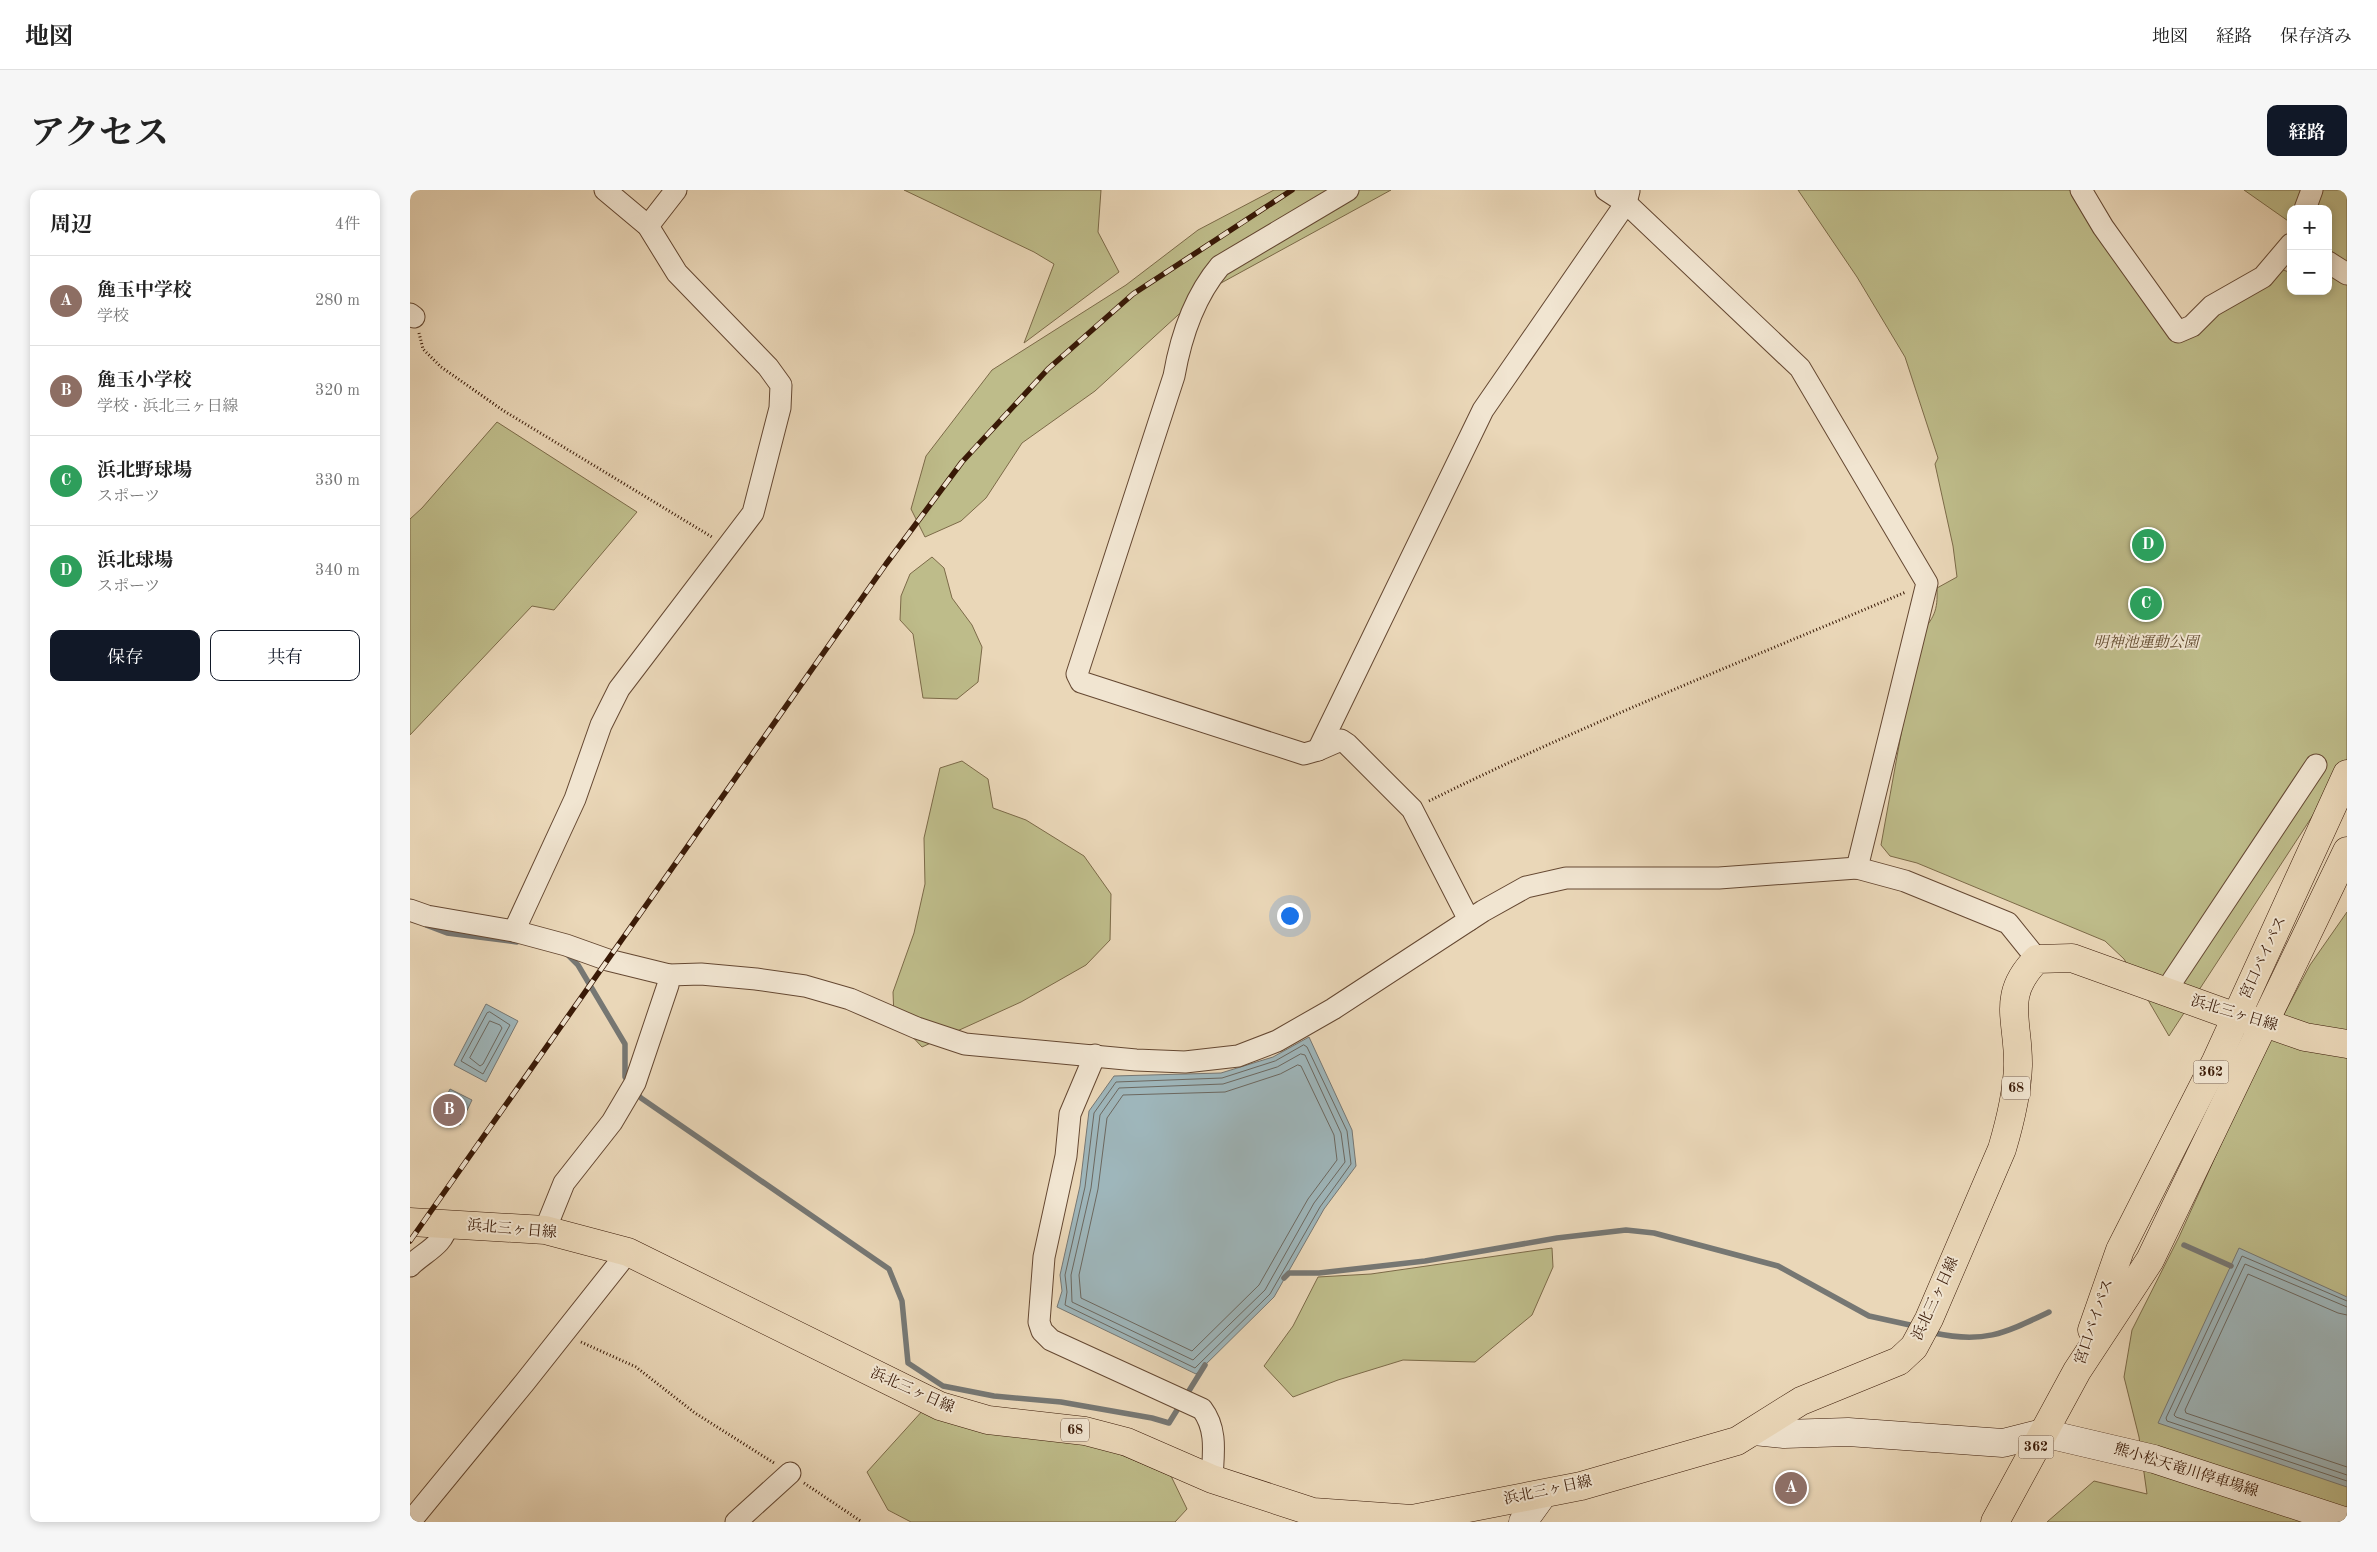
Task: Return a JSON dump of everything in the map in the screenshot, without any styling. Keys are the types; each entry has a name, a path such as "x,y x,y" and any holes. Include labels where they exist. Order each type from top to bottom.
{"main road":[{"name":"宮口バイパス","path":"2077,1371 2120,1250 2216,1061 2347,774"},
{"name":"宮口バイパス","path":"2077,1371 2150,1260 2347,851"},
{"name":"浜北三ヶ日線","path":"410,1222 545,1230 628,1252 940,1406 988,1420 1085,1431 1127,1442 1212,1480 1313,1512 1412,1519 1581,1486 1737,1441 1801,1401 1899,1360 1914,1347 2002,1149 2010,1124 2018,1066 2014,1002 2017,984 2024,972 2037,959 2072,958 2236,1017 2265,1023 2305,1037 2347,1044"},
{"name":"362","path":"1995,1522 2077,1371"},
{"name":"熊小松天竜川停車場線","path":"1754,1431 1784,1434 1848,1432 2003,1444 2043,1433 2154,1459 2347,1522"},
{"path":"1523,1522 1543,1494"}],"street":[{"path":"514,931 575,799 602,725 619,689 753,513 780,408 781,385 768,367 677,273 648,226 605,190"},
{"path":"648,226 676,190"},
{"path":"1348,190 1220,266 1206,282 1179,344 1174,376 1078,674 1081,682 1304,754 1341,740 1412,809 1469,920"},
{"path":"1606,190 1628,197 1800,368 1927,583 1857,868"},
{"path":"2081,190 2103,227 2178,332 2192,326 2212,306 2263,277 2287,249"},
{"path":"2306,205 2312,190"},
{"path":"1318,750 1483,410 1628,197"},
{"path":"2332,265 2347,274"},
{"path":"2165,992 2316,765"},
{"path":"410,910 427,916 514,931 566,945 608,960 669,975 701,974 805,986 850,999 917,1028 965,1044 1136,1060 1185,1062 1238,1056 1277,1041 1326,1014 1469,920 1526,887 1566,878 1719,878 1857,868 1905,881 2008,923 2037,959"},
{"path":"545,1230 564,1183 612,1122 631,1091 668,985 669,975"},
{"path":"1095,1055 1070,1114 1066,1156 1044,1257 1039,1322 1042,1332 1051,1340 1202,1409 1209,1419 1214,1440 1212,1480"},
{"path":"410,1266 424,1252 439,1244 446,1233 447,1225"},
{"path":"410,1522 525,1382 628,1252"},
{"path":"736,1522 790,1473"}],"path":[{"path":"412,316 423,348 441,367 504,412 727,546"},
{"path":"1412,809 1479,776 1722,668 1927,583"},
{"path":"561,1335 596,1347 636,1367 695,1413 790,1473 862,1522"}],"green space":[{"path":"904,190 1101,190 1098,232 1119,272 1024,343 1054,264 1034,252"},
{"path":"1274,190 1391,190 1201,294 1095,391 1022,443 986,498 961,521 925,537 911,509 926,456 992,370 1126,285 1198,230"},
{"name":"明神池運動公園","path":"1798,190 2077,190 2173,339 2219,312 2281,269 2287,271 2287,295 2332,295 2332,272 2347,281 2347,772 2317,809 2169,1036 2124,959 2105,941 1917,863 1890,856 1881,845 1919,635 1934,614 1937,603 1937,588 1957,577 1953,546 1935,464 1938,458 1905,357 1857,277"},
{"path":"2244,190 2347,190 2347,262 2332,252 2332,205 2287,205 2287,220"},
{"path":"497,422 637,512 554,610 532,606 410,735 410,519 422,508"},
{"path":"932,557 944,568 952,598 972,625 982,647 978,682 957,699 923,698 913,634 900,620 901,596 910,574"},
{"path":"962,761 988,779 993,808 1026,820 1084,856 1111,894 1110,940 1086,965 1021,1002 922,1047 894,1017 893,992 914,933 925,884 924,838 940,768"},
{"path":"2347,912 2347,1522 2047,1522 2094,1481 2147,1494 2139,1437 2124,1377 2132,1330 2179,1237 2255,1069 2310,965"},
{"path":"1552,1248 1553,1267 1532,1315 1475,1362 1403,1360 1338,1380 1293,1397 1264,1366 1293,1326 1318,1277 1371,1274"},
{"path":"924,1409 1058,1428 1171,1476 1187,1509 1175,1522 911,1522 888,1510 867,1472"}],"water":[{"path":"486,1004 518,1021 486,1082 454,1065"},
{"path":"1309,1037 1352,1130 1356,1166 1324,1209 1274,1297 1196,1374 1057,1307 1062,1291 1060,1275 1080,1186 1089,1111 1114,1076 1221,1073 1273,1057"},
{"path":"450,1089 472,1100 460,1125 438,1114"},
{"path":"2239,1248 2347,1297 2347,1487 2158,1423"}],"waterway":[{"path":"426,925 447,933 517,942"},
{"path":"567,954 578,965 625,1044 625,1077 629,1083"},
{"path":"635,1091 641,1098 889,1269 902,1301 908,1363 943,1386 994,1396 1061,1402 1152,1418 1169,1423 1205,1365"},
{"path":"1284,1278 1289,1273 1319,1273 1425,1261 1557,1238 1626,1230 1654,1233 1778,1266 1869,1316 1910,1325"},
{"path":"2184,1245 2231,1266"},
{"path":"1934,1333 1967,1337 1994,1335 2020,1326 2049,1312"}],"railway":[{"path":"410,1241 886,564 962,462 1048,369 1133,294 1292,190"}],"place":[{"name":"浜北球場","path":"2148,545"},
{"name":"浜北野球場","path":"2146,604"},
{"name":"麁玉小学校","path":"449,1110"},
{"name":"麁玉中学校","path":"1791,1488"}]}
